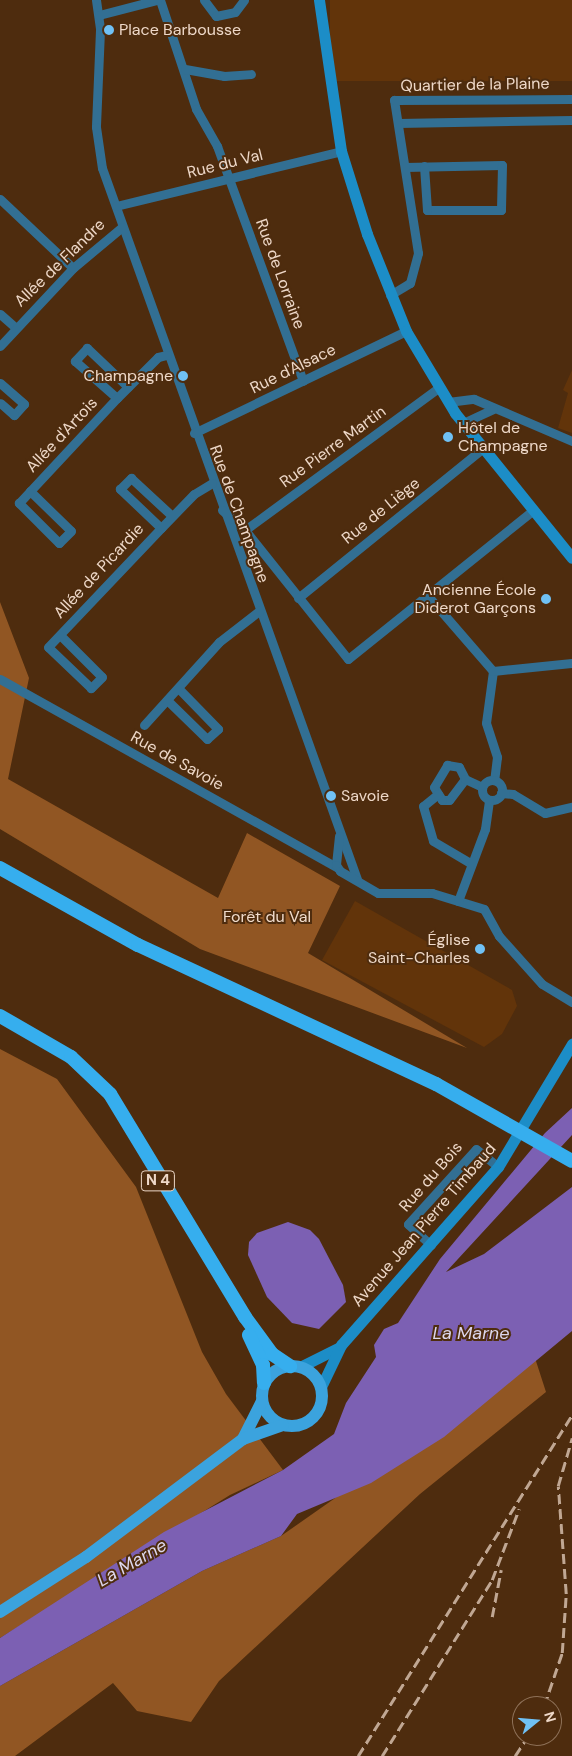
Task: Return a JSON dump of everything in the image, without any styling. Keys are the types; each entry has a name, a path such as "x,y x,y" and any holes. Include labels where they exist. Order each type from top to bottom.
{"highway":[{"path":"0,866 27,890"},
{"path":"0,878 27,890 144,956 323,1030 436,1084 572,1161"},
{"name":"N 4","path":"0,1016 72,1057 110,1094 245,1317 272,1354 295,1366"},
{"name":"N 4","path":"0,1022 50,1050 108,1102 254,1344 264,1383"}],"main road":[{"path":"319,0 341,151 390,295 406,331 438,388 463,423 572,558"},
{"name":"Avenue Jean Pierre Timbaud","path":"341,1345 498,1167 572,1044"},
{"path":"242,1439 262,1402 264,1383 272,1373 295,1366 341,1345"},
{"path":"0,1612 94,1551 242,1439 283,1425 311,1420 320,1408 321,1387 341,1345"},
{"path":"295,1366 313,1374 321,1387"},
{"path":"262,1402 272,1419 283,1425"}],"street":[{"name":"Rue de Champagne","path":"96,0 99,15 97,148 194,433 338,830 343,863"},
{"path":"99,15 158,0"},
{"name":"Rue de Lorraine","path":"158,0 185,69 196,109 229,178 303,381"},
{"path":"204,0 216,16 235,12 244,0"},
{"path":"185,69 224,76 251,74"},
{"name":"Quartier de la Plaine","path":"398,123 394,100 572,99"},
{"path":"390,295 410,283 418,252 398,123 572,120"},
{"name":"Rue du Val","path":"116,206 341,151"},
{"path":"405,166 502,165 501,210 427,210 424,166"},
{"path":"0,199 73,268"},
{"name":"Allée de Flandre","path":"0,346 73,268 122,226"},
{"path":"0,314 16,328"},
{"name":"Rue d'Alsace","path":"194,433 406,331"},
{"name":"Allée d'Artois","path":"117,398 76,361 88,348 128,387"},
{"name":"Allée d'Artois","path":"30,491 71,531 59,543 19,503 30,491 117,398 128,387 167,355"},
{"path":"0,382 24,404 14,415 0,403"},
{"name":"Rue Pierre Martin","path":"245,530 438,388"},
{"path":"448,402 474,399 493,409 572,441"},
{"path":"463,423 493,409"},
{"name":"Rue de Liège","path":"298,598 483,448"},
{"name":"Allée de Picardie","path":"160,528 120,489 131,478 172,516"},
{"name":"Allée de Picardie","path":"60,635 102,677 91,688 48,648 60,635 160,528 194,494 212,483"},
{"path":"222,510 245,530 343,656 355,656 533,510"},
{"path":"428,596 493,671 486,723 497,758 494,780 501,793"},
{"path":"144,725 220,642 259,611"},
{"path":"493,671 572,663"},
{"name":"Rue de Savoie","path":"0,679 322,860 343,863 357,879 378,892 432,893 484,909 499,936 542,984 572,1002"},
{"path":"167,700 207,739 218,729 178,688"},
{"path":"438,794 437,780 447,765 459,767 465,779 482,787 489,800 485,829 470,863 458,901"},
{"path":"438,794 449,800 465,779"},
{"path":"482,787 494,780"},
{"path":"489,800 501,793 513,794 545,813 572,806"},
{"path":"438,794 423,806 433,841 470,863"},
{"name":"Rue du Bois","path":"431,1245 408,1224 476,1149 498,1167"}],"shaded area":[{"path":"330,0 572,0 572,81 330,81"},
{"path":"572,370 572,433 558,428 568,393 563,390"},
{"path":"355,901 512,990 517,1006 502,1034 484,1047 322,960"}],"green space":[{"name":"Forêt du Val","path":"0,602 29,678 8,779 218,898 247,833 340,886 308,953 467,1048 200,949 0,829"},
{"path":"0,1049 57,1079 136,1187 202,1352 226,1394 283,1470 230,1495 0,1638"},
{"path":"535,1358 546,1392 420,1494 219,1681 191,1722 137,1711 113,1683 15,1756 0,1756 0,1686 202,1571 281,1536"}],"water":[{"name":"La Marne","path":"572,1108 572,1135 446,1272 484,1254 572,1187 572,1331 444,1437 371,1483 297,1514 281,1536 202,1571 0,1686 0,1638 164,1532 283,1470 334,1434 346,1403 376,1357 374,1345 384,1329 398,1323 440,1259 545,1133"},
{"path":"288,1222 310,1230 319,1239 343,1285 346,1302 319,1329 292,1323 267,1297 248,1255 249,1242 257,1233"}],"railway":[{"path":"358,1756 572,1415"},
{"path":"547,1696 562,1653 566,1594 558,1486 572,1438"},
{"path":"382,1756 492,1580 519,1509"},
{"path":"492,1617 501,1570"},
{"path":"515,1756 522,1746"}],"place":[{"name":"Place Barbousse","path":"109,30"},
{"name":"Champagne","path":"183,376"},
{"name":"Hôtel de Champagne","path":"448,437"},
{"name":"Ancienne École Diderot Garçons","path":"546,599"},
{"name":"Savoie","path":"331,796"},
{"name":"Église Saint-Charles","path":"480,949"}]}
